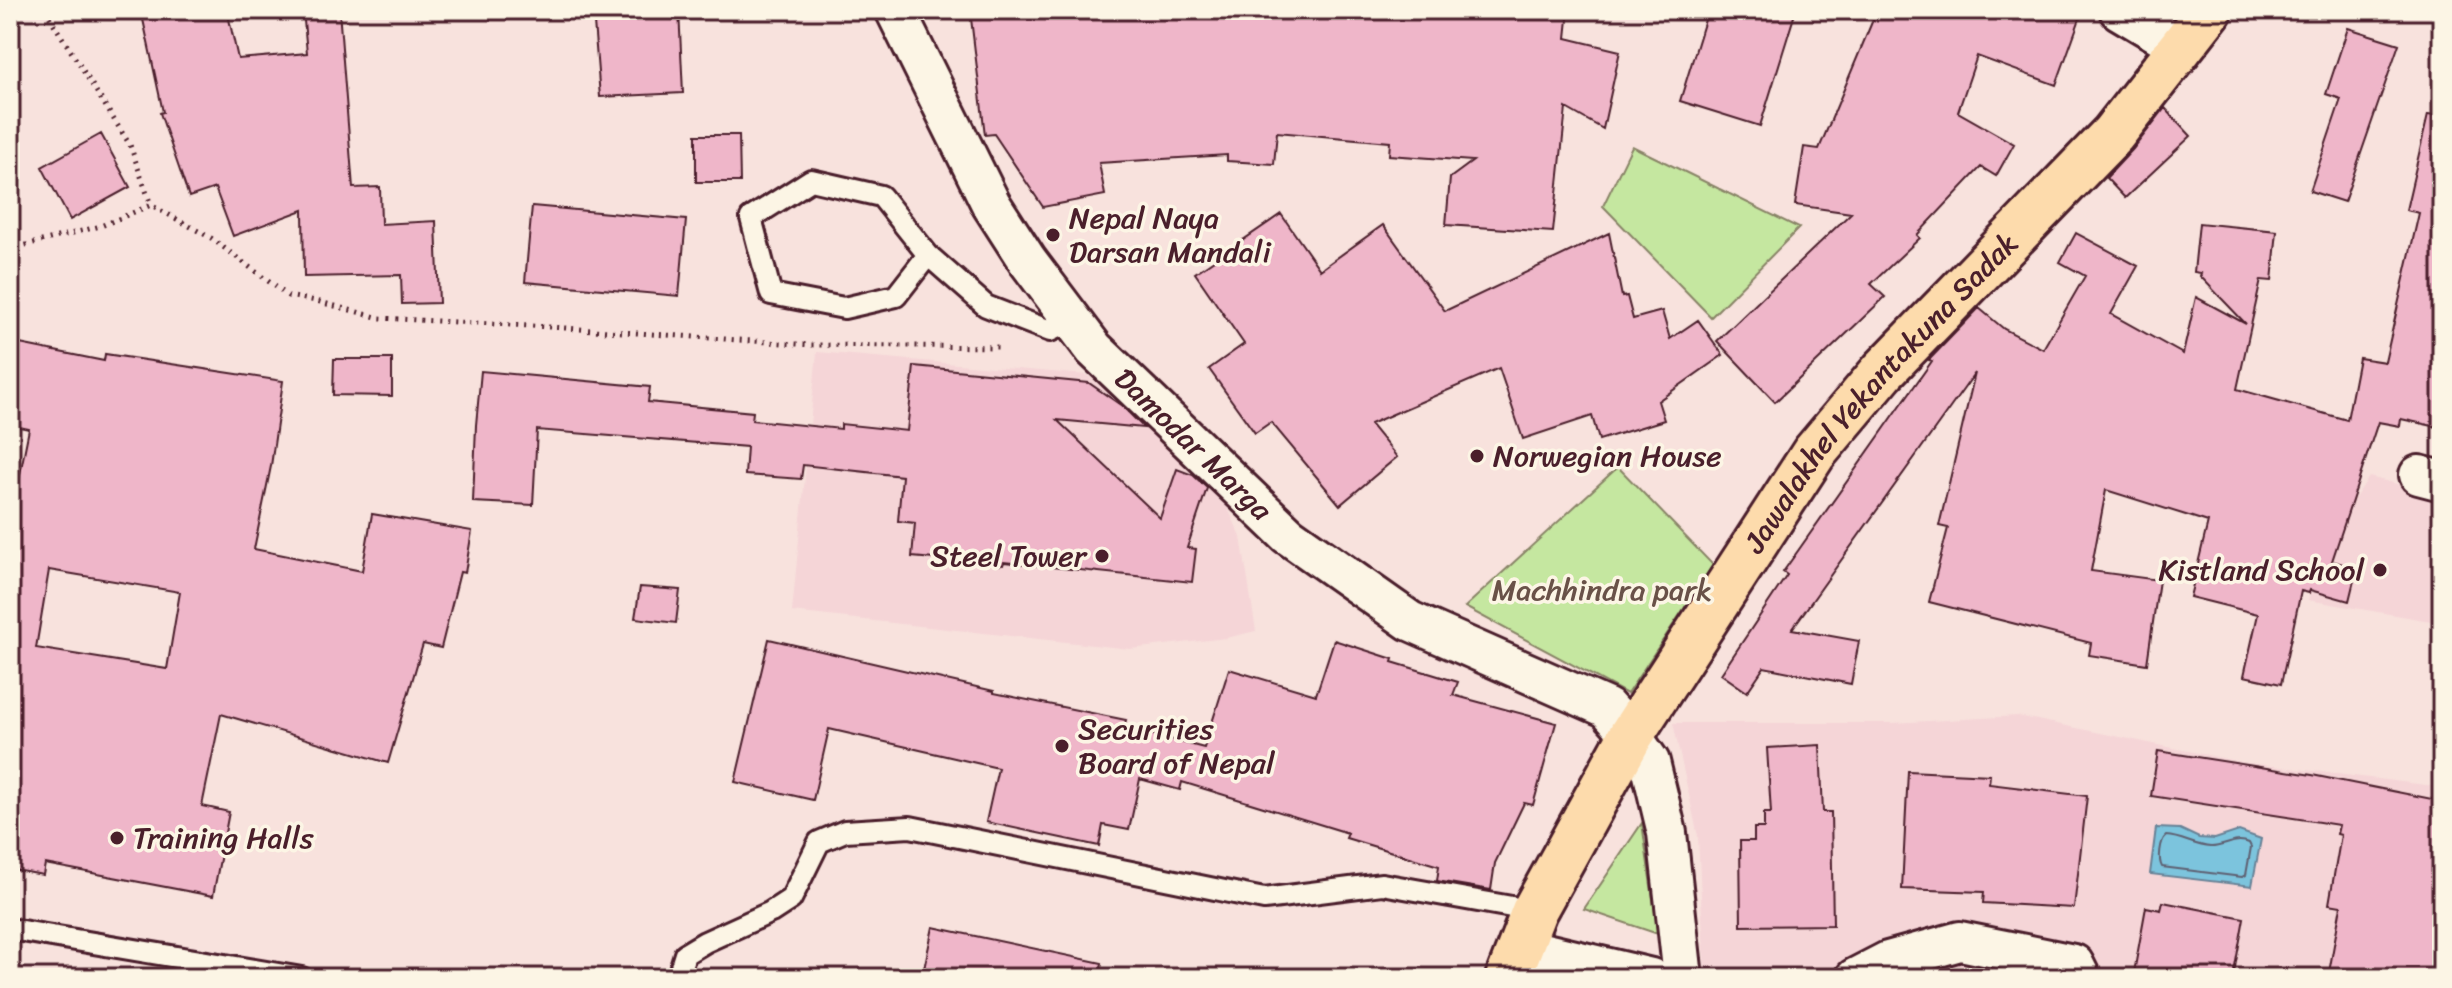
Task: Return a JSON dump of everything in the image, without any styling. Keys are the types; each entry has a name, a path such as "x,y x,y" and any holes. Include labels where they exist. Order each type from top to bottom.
{"main road":[{"name":"Jawalakhel Yekantakuna Sadak","path":"1520,945 1631,735 1814,453 1883,371 2113,134 2210,10"}],"street":[{"name":"Damodar Marga","path":"895,10 991,204 1071,321 1094,349 1288,535 1410,621 1607,708 1631,735 1650,762 1667,833 1683,978"},
{"path":"2119,10 2181,47"},
{"path":"1855,978 1888,961 1960,941 2074,964 2081,978"},
{"path":"1520,945 1651,978"}],"lane":[{"path":"928,255 896,296 844,308 771,294 751,218 811,180 881,196 928,255 986,306 1050,331 1071,321"},
{"path":"681,978 685,954 791,899 819,842 845,831 910,827 1264,899 1382,884 1520,945"},
{"path":"10,929 302,978"}],"path":[{"path":"45,10 130,145 151,205 211,238 288,296 380,318 811,345 1016,348"},
{"path":"10,249 101,226 151,205"}],"shaded area":[{"path":"817,352 1087,375 1141,417 1217,484 1241,537 1256,631 1226,638 1130,649 792,612"},
{"name":"Kistland School","path":"2369,477 2442,495 2442,623 2308,600 2327,540"},
{"path":"2018,716 2241,762 2442,787 2442,978 1705,978 1698,836 1673,723 1892,723"}],"green space":[{"path":"1632,146 1799,228 1711,317 1603,206"},
{"name":"Machhindra park","path":"1618,467 1713,565 1627,694 1465,607"},
{"path":"1642,823 1658,934 1584,909"}],"water":[{"path":"2156,828 2180,829 2199,838 2215,839 2239,831 2261,839 2252,886 2150,874"}],"building":[{"path":"141,10 227,10 238,59 307,53 303,10 339,10 353,188 380,187 381,224 436,221 439,303 402,304 401,275 304,277 303,210 233,236 215,188 189,197 160,113 163,112"},
{"path":"593,10 679,10 683,93 600,97"},
{"path":"970,10 1569,10 1566,38 1620,51 1603,129 1566,108 1553,232 1446,225 1450,178 1473,161 1389,155 1390,142 1277,132 1274,164 1227,161 1227,155 1099,163 1105,195 1043,207 994,134 985,135"},
{"path":"1708,10 1796,10 1760,126 1680,101"},
{"path":"1877,10 2083,10 2056,85 1977,56 1958,112 2014,144 1996,176 1981,167 1917,235 1920,238 1871,284 1885,297 1775,402 1717,341 1851,213 1795,205 1804,147 1819,149"},
{"path":"2348,28 2399,44 2344,202 2310,191 2341,99 2326,94"},
{"path":"2165,108 2191,136 2125,198 2106,178"},
{"path":"2428,115 2442,117 2442,428 2401,419 2400,426 2378,422 2332,561 2357,568 2349,601 2310,590 2309,593 2301,591 2281,684 2244,676 2258,614 2190,597 2208,522 2106,490 2091,571 2159,580 2147,664 2089,655 2091,643 1929,602 1948,528 1939,526 1975,373 1792,629 1859,641 1851,684 1764,667 1747,692 1721,674 1787,575 1783,572 1932,361 1929,360 1979,308 2004,329 2043,349 2085,276 2060,262 2076,233 2138,266 2111,314 2183,354 2196,297 2246,324 2200,276 2201,273 2194,272 2199,223 2277,231 2272,281 2261,280 2237,389 2347,420 2359,358 2385,362 2419,213 2406,210"},
{"path":"101,134 130,187 70,220 42,167"},
{"path":"696,135 739,135 740,182 696,182"},
{"path":"532,206 686,220 679,296 525,282"},
{"path":"1281,214 1320,270 1383,225 1445,311 1609,233 1622,297 1627,296 1633,319 1662,311 1670,339 1698,320 1723,355 1658,401 1664,420 1599,440 1592,416 1523,439 1499,368 1370,424 1397,457 1340,505 1271,422 1255,433 1209,369 1244,344 1195,273"},
{"path":"10,342 104,361 105,354 283,381 271,466 254,549 362,571 372,514 472,531 465,573 460,572 441,648 423,644 388,763 221,714 202,806 229,812 213,896 45,864 43,875 10,869 10,524 29,429 10,425","holes":["49,570 180,592 167,669 36,648"]},
{"path":"334,359 392,359 392,396 333,395"},
{"path":"914,366 1089,383 1122,406 1144,428 1057,420 1160,518 1177,469 1193,475 1207,488 1187,548 1196,549 1192,582 1004,562 1003,565 912,557 915,523 898,521 902,476 803,465 801,479 745,475 747,447 537,430 533,505 473,502 481,371 650,387 648,402 753,412 752,420 841,429 841,424 907,431"},
{"path":"640,587 680,590 676,623 635,618"},
{"path":"769,639 994,693 1126,720 1124,727 1204,748 1229,669 1316,695 1334,640 1458,682 1453,695 1556,723 1533,805 1524,803 1495,863 1491,890 1437,881 1439,866 1346,838 1348,833 1182,782 1180,790 1140,779 1129,830 1103,825 1099,846 986,822 998,768 829,729 813,800 735,782"},
{"path":"1820,745 1823,812 1831,812 1833,925 1741,926 1740,841 1754,841 1754,828 1764,828 1764,813 1771,813 1767,748"},
{"path":"2158,751 2312,775 2442,801 2442,978 2328,978 2341,906 2329,904 2341,835 2337,834 2339,825 2151,796"},
{"path":"1908,771 1990,775 1989,784 2087,796 2074,908 1983,903 1984,892 1902,889"},
{"path":"2163,902 2244,918 2233,978 2133,978 2146,907 2161,910"},
{"path":"933,927 1102,963 1100,978 922,978"}],"place":[{"name":"Nepal Naya Darsan Mandali","path":"1053,235"},
{"name":"Norwegian House","path":"1477,456"},
{"name":"Steel Tower","path":"1102,556"},
{"name":"Kistland School","path":"2380,570"},
{"name":"Securities Board of Nepal","path":"1062,746"},
{"name":"Training Halls","path":"117,838"}]}
